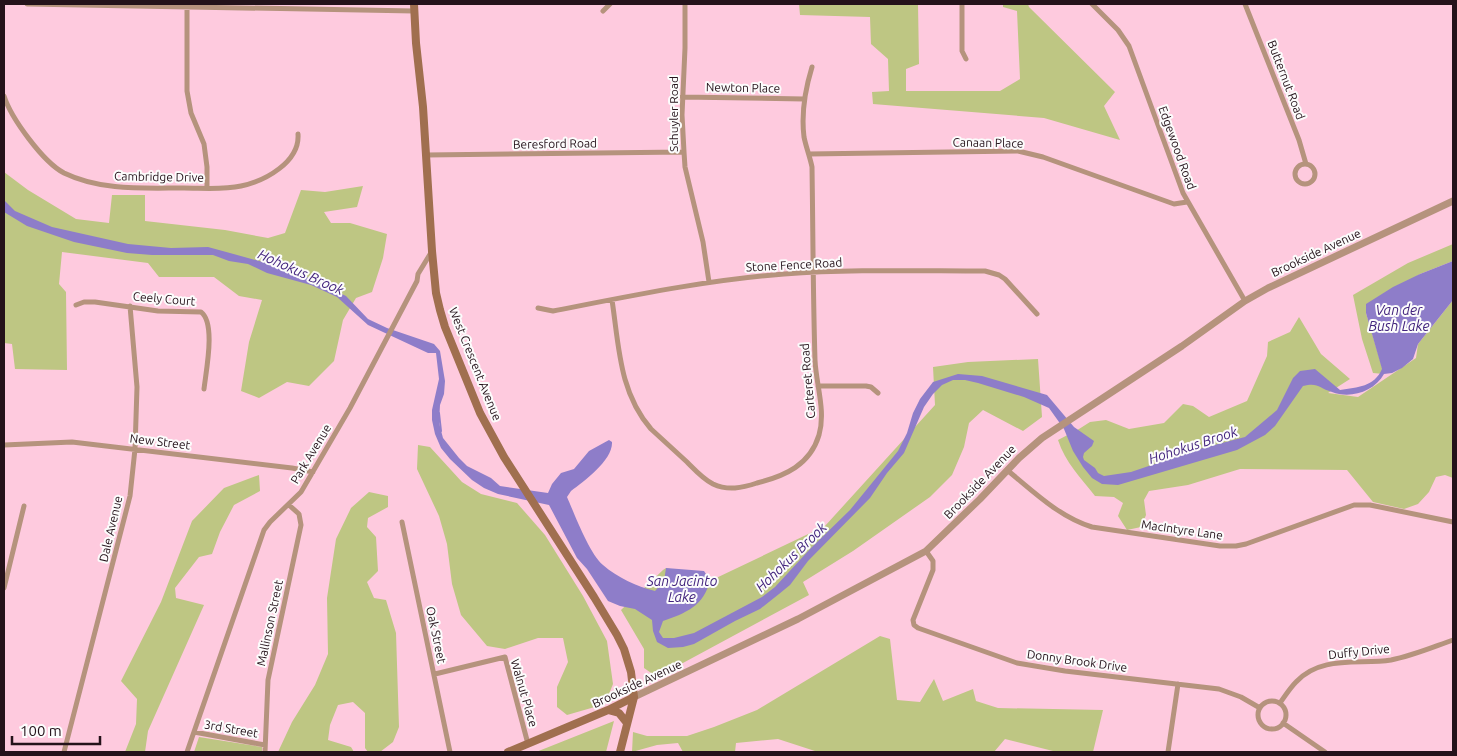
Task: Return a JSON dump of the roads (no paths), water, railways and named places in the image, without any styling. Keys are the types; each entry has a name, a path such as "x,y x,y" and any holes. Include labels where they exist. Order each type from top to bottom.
{"main road":[{"name":"West Crescent Avenue","path":"414,7 436,293 445,327 480,413 504,457 617,635 632,672 634,698 620,752"},
{"name":"Brookside Avenue","path":"508,752 634,698"},
{"path":"608,710 619,713 627,723"}],"street":[{"path":"27,4 187,7 414,7"},
{"path":"603,11 610,4"},
{"name":"Schuyler Road","path":"685,4 685,57 682,96 685,167 703,242 710,282"},
{"path":"962,4 962,51 966,59"},
{"name":"Edgewood Road","path":"1092,4 1118,30 1129,46 1187,202 1245,301"},
{"name":"Butternut Road","path":"1245,4 1299,140 1306,164"},
{"path":"187,7 187,91 191,113 204,144 207,188"},
{"name":"Carteret Road","path":"612,300 623,375 626,388 636,410 651,429 705,479 719,486 736,488 780,477 789,473 805,460 816,445 822,424 815,345 812,167 804,136 804,99 812,67"},
{"name":"Cambridge Drive","path":"4,96 10,110 39,152 53,166 86,182 116,187 207,188 241,186 264,178 292,156 298,144 298,134"},
{"name":"Newton Place","path":"682,96 804,99"},
{"name":"Canaan Place","path":"809,154 1018,151 1043,157 1174,204 1187,202"},
{"name":"Beresford Road","path":"426,155 684,152"},
{"name":"Brookside Avenue","path":"634,698 798,619 926,551 1032,445 1058,426 1182,346 1245,301 1268,288 1453,201"},
{"name":"Park Avenue","path":"186,752 264,530 301,492 350,408 417,281 418,274 432,251"},
{"name":"Stone Fence Road","path":"538,308 553,311 710,282 814,272 992,272 1005,279 1037,314"},
{"name":"Ceely Court","path":"76,305 84,302 95,302 174,312 197,311 205,315 209,335 204,389"},
{"name":"Dale Avenue","path":"64,752 130,496 135,449 137,387 130,306"},
{"path":"818,386 866,386 878,394"},
{"name":"New Street","path":"4,444 72,442 313,472"},
{"name":"MacIntyre Lane","path":"1007,470 1061,513 1080,524 1220,546 1246,544 1354,505 1370,505 1453,522"},
{"name":"Mallinson Street","path":"265,752 268,680 301,525 299,514 289,505"},
{"path":"4,588 24,506"},
{"name":"Oak Street","path":"402,522 450,752"},
{"name":"Donny Brook Drive","path":"926,551 933,562 933,570 913,620 914,625 918,628 1017,663 1065,671 1212,688 1232,693 1260,708"},
{"name":"Duffy Drive","path":"1280,703 1296,681 1323,666 1348,662 1391,660 1453,640"},
{"name":"Walnut Place","path":"434,674 505,657 528,744"},
{"path":"1168,752 1178,684"},
{"path":"1271,701 1280,703 1285,710 1283,724 1275,728 1266,728 1258,717 1260,708 1271,701"},
{"path":"1283,724 1325,752"},
{"name":"3rd Street","path":"194,732 265,745"}],"water":[{"path":"4,200 15,211 52,227 128,244 171,248 208,247 292,270 346,296 368,319 387,328 434,344 440,351 445,381 444,394 440,405 439,423 443,438 467,466 491,478 500,486 548,493 552,484 561,473 574,469 589,451 609,440 612,442 611,449 603,463 571,491 567,497 583,533 598,559 621,578 655,591 664,581 666,568 704,571 710,580 699,602 679,615 663,621 659,632 663,638 674,638 694,633 762,597 775,587 850,510 898,451 920,399 933,382 958,374 982,376 1047,395 1074,427 1094,441 1083,457 1098,473 1104,476 1131,472 1199,449 1245,437 1277,410 1293,378 1300,371 1315,369 1340,390 1370,383 1379,375 1382,369 1366,313 1366,304 1393,287 1453,261 1453,300 1418,344 1413,359 1402,368 1392,373 1384,374 1380,380 1368,389 1346,395 1315,385 1303,386 1275,426 1265,435 1237,450 1118,485 1102,484 1092,478 1073,451 1064,429 1049,408 1024,397 978,383 953,380 942,385 933,394 924,407 904,453 887,473 870,498 808,561 790,585 760,609 694,644 668,648 657,642 652,620 635,609 608,601 587,569 577,558 549,505 498,494 484,488 472,480 441,448 432,420 432,410 439,379 436,353 428,353 368,325 337,297 311,285 267,273 248,264 229,261 213,255 127,253 74,242 27,226 4,212"}],"waterway":[{"name":"Hohokus Brook","path":"439,413 441,431"}],"water label":[{"name":"Van der Bush Lake","path":"1399,318"},
{"name":"San Jacinto Lake","path":"682,590"}]}
